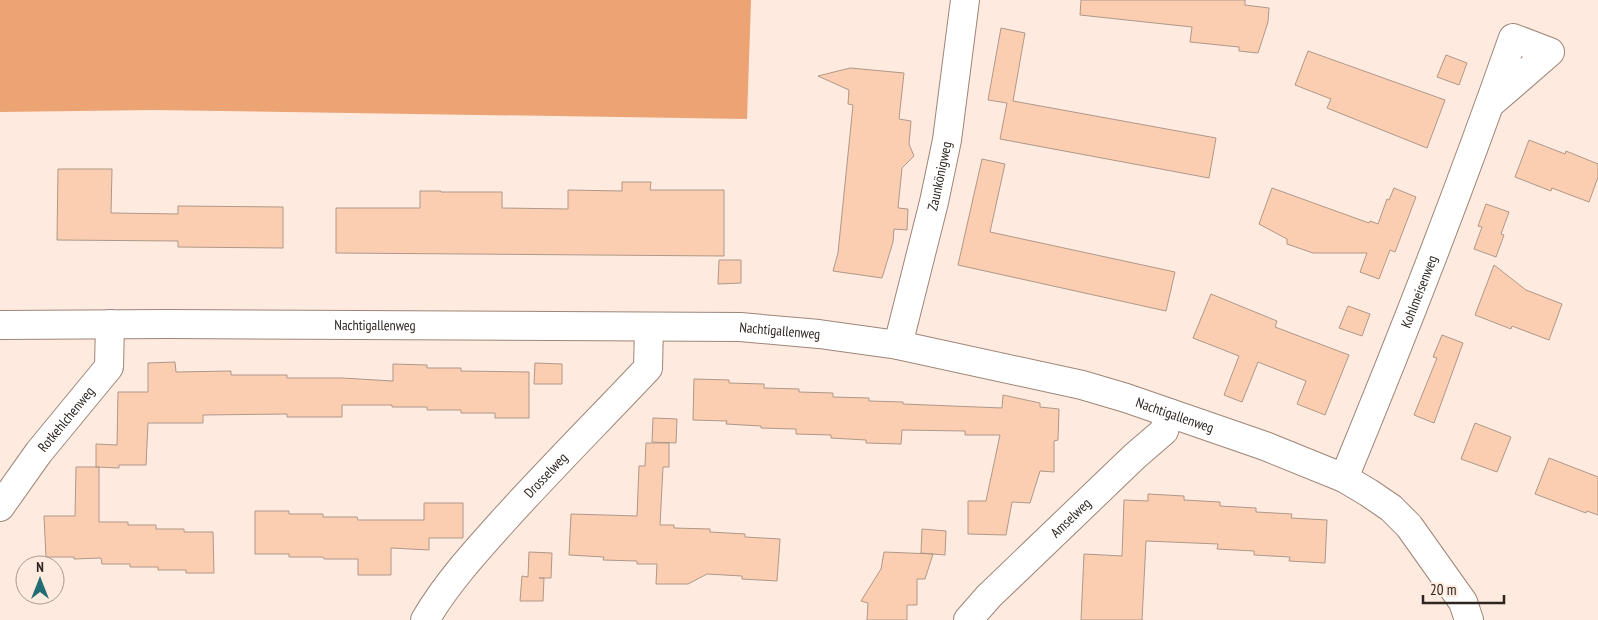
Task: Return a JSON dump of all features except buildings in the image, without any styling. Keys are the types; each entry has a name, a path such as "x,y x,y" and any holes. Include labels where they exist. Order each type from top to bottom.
{"street":[{"name":"Zaunkönigweg","path":"898,345 934,202 947,140 965,1"},
{"name":"Kohlmeisenweg","path":"1344,478 1393,358 1490,104"},
{"name":"Rotkehlchenweg","path":"0,507 39,452 110,367 110,324"},
{"name":"Nachtigallenweg","path":"0,325 740,327 819,334 898,345 1082,385 1265,446 1344,478 1369,492 1409,526 1463,602 1469,620"},
{"name":"Drosselweg","path":"425,620 478,548 648,368 650,327"},
{"name":"Amselweg","path":"968,620 989,596 1135,456 1164,431 1169,413"}],"shaded area":[{"path":"0,0 751,0 747,119 154,110 0,112"}]}
